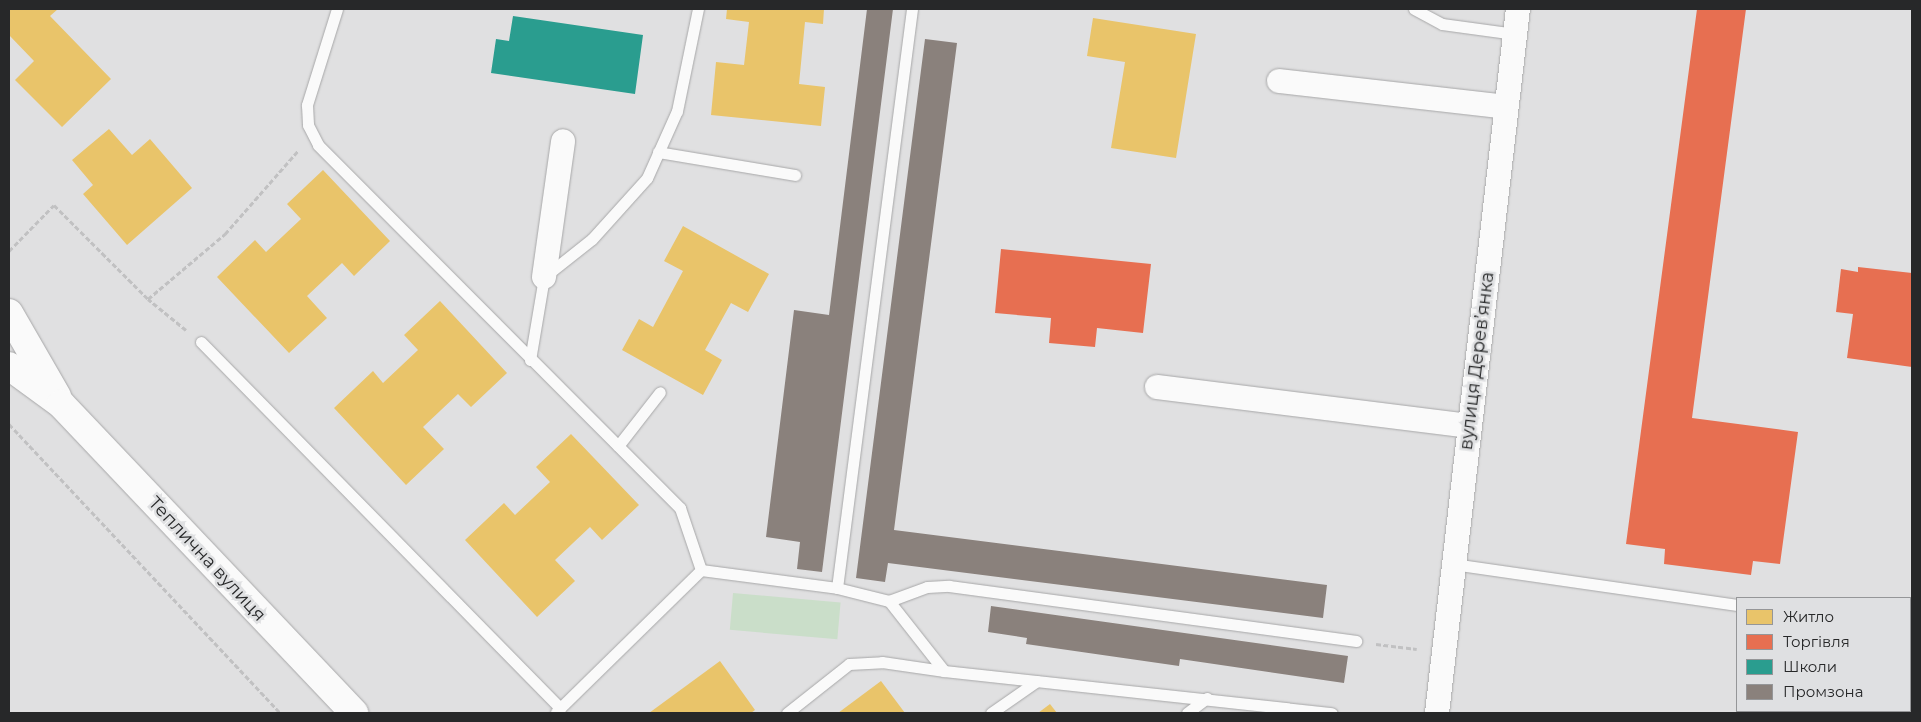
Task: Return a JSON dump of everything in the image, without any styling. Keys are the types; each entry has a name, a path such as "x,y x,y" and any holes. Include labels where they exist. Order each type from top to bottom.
{"main road":[{"name":"Теплична вулиця","path":"9,313 61,404"},
{"name":"Теплична вулиця","path":"9,366 61,404 354,713"}],"street":[{"name":"вулиця Деревʼянка","path":"1437,713 1518,9"},
{"path":"1279,81 1506,107"},
{"path":"544,277 563,141"},
{"path":"1156,387 1469,426"}],"lane":[{"path":"337,9 307,105 315,140 530,360 680,508 701,570"},
{"path":"530,360 544,277 592,239 647,178 677,111 698,9"},
{"path":"837,588 912,9"},
{"path":"1414,9 1442,24 1515,34"},
{"path":"658,152 795,175"},
{"path":"201,342 557,711 701,570"},
{"path":"618,446 660,392"},
{"path":"1453,564 1736,605"},
{"path":"701,570 837,588 889,601 927,586 949,586 1356,641"},
{"path":"889,601 944,671"},
{"path":"787,713 849,664 882,662 944,671 1332,713"},
{"path":"991,713 1037,681"},
{"path":"1187,713 1207,698"}],"path":[{"path":"148,299 225,234 292,154 315,140"},
{"path":"9,251 54,205 148,299 201,342"},
{"path":"9,424 280,713"},
{"path":"1356,641 1443,652"}],"green space":[{"path":"733,593 841,602 837,639 730,630"}],"building: Житло":[{"path":"9,9 58,9 50,16 111,79 62,127 15,80 34,61 9,35"},
{"path":"727,9 824,9 823,24 805,22 799,84 825,87 821,126 711,115 716,62 744,65 749,22 726,19"},
{"path":"1093,18 1196,34 1176,158 1111,148 1125,62 1087,56"},
{"path":"109,129 132,155 150,139 192,188 127,245 83,194 93,185 72,160"},
{"path":"323,170 390,241 354,276 342,263 307,296 327,318 289,353 217,277 255,240 266,252 301,219 287,204"},
{"path":"683,226 769,274 748,312 731,303 705,350 722,360 703,395 622,350 639,319 653,327 683,271 664,261"},
{"path":"440,301 507,373 471,407 458,394 423,427 444,449 406,485 334,408 373,371 383,383 418,350 404,335"},
{"path":"571,434 639,505 602,540 590,527 555,560 575,581 537,617 465,540 504,503 515,515 550,482 536,467"},
{"path":"720,661 755,710 751,713 649,713"},
{"path":"881,681 905,713 838,713"},
{"path":"1050,704 1057,713 1038,713"}],"building: Торгівля":[{"path":"1697,9 1746,9 1692,418 1798,432 1780,564 1753,561 1751,575 1664,564 1665,549 1626,544"},
{"path":"1001,249 1151,264 1143,333 1097,328 1095,347 1049,343 1051,318 995,313"},
{"path":"1858,267 1912,273 1912,367 1847,358 1853,314 1836,312 1841,269 1858,272"}],"building: Школи":[{"path":"513,16 643,35 635,94 491,73 496,39 509,41"}],"building: Промзона":[{"path":"867,9 893,9 822,572 797,569 800,542 766,537 794,310 829,315"},
{"path":"925,39 957,43 894,530 1327,585 1323,618 888,563 885,582 856,578"},
{"path":"991,606 1348,656 1344,683 1180,659 1179,666 1026,644 1027,638 988,632"}]}
